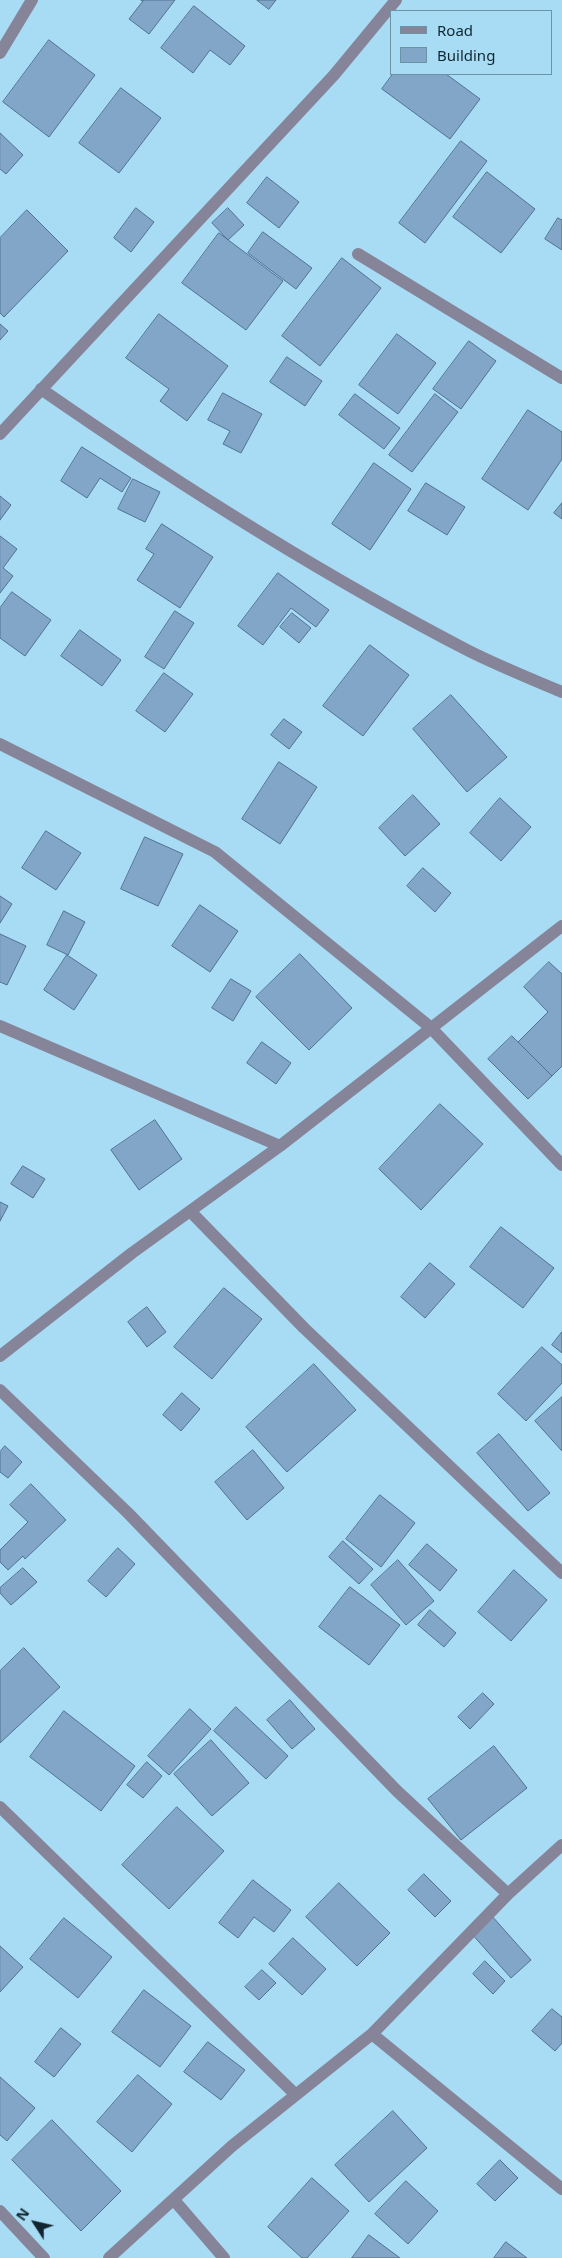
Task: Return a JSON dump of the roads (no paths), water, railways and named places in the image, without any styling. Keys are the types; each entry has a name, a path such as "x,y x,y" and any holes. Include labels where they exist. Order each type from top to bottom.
{"street":[{"path":"0,53 32,0"},
{"path":"0,434 334,75 396,0"},
{"path":"358,254 562,378"},
{"path":"41,389 146,462 359,591 470,652 562,692"},
{"path":"0,744 215,852 430,1027 562,1165"},
{"path":"0,1356 132,1253 280,1146 430,1027 562,926"},
{"path":"0,1026 280,1146"},
{"path":"190,1211 304,1328 562,1573"},
{"path":"0,1390 128,1513 397,1791 508,1894"},
{"path":"0,1807 296,2095"},
{"path":"109,2258 232,2146 372,2034 508,1894 562,1845"},
{"path":"372,2034 562,2189"},
{"path":"174,2200 224,2258"},
{"path":"0,2211 44,2258"}]}
